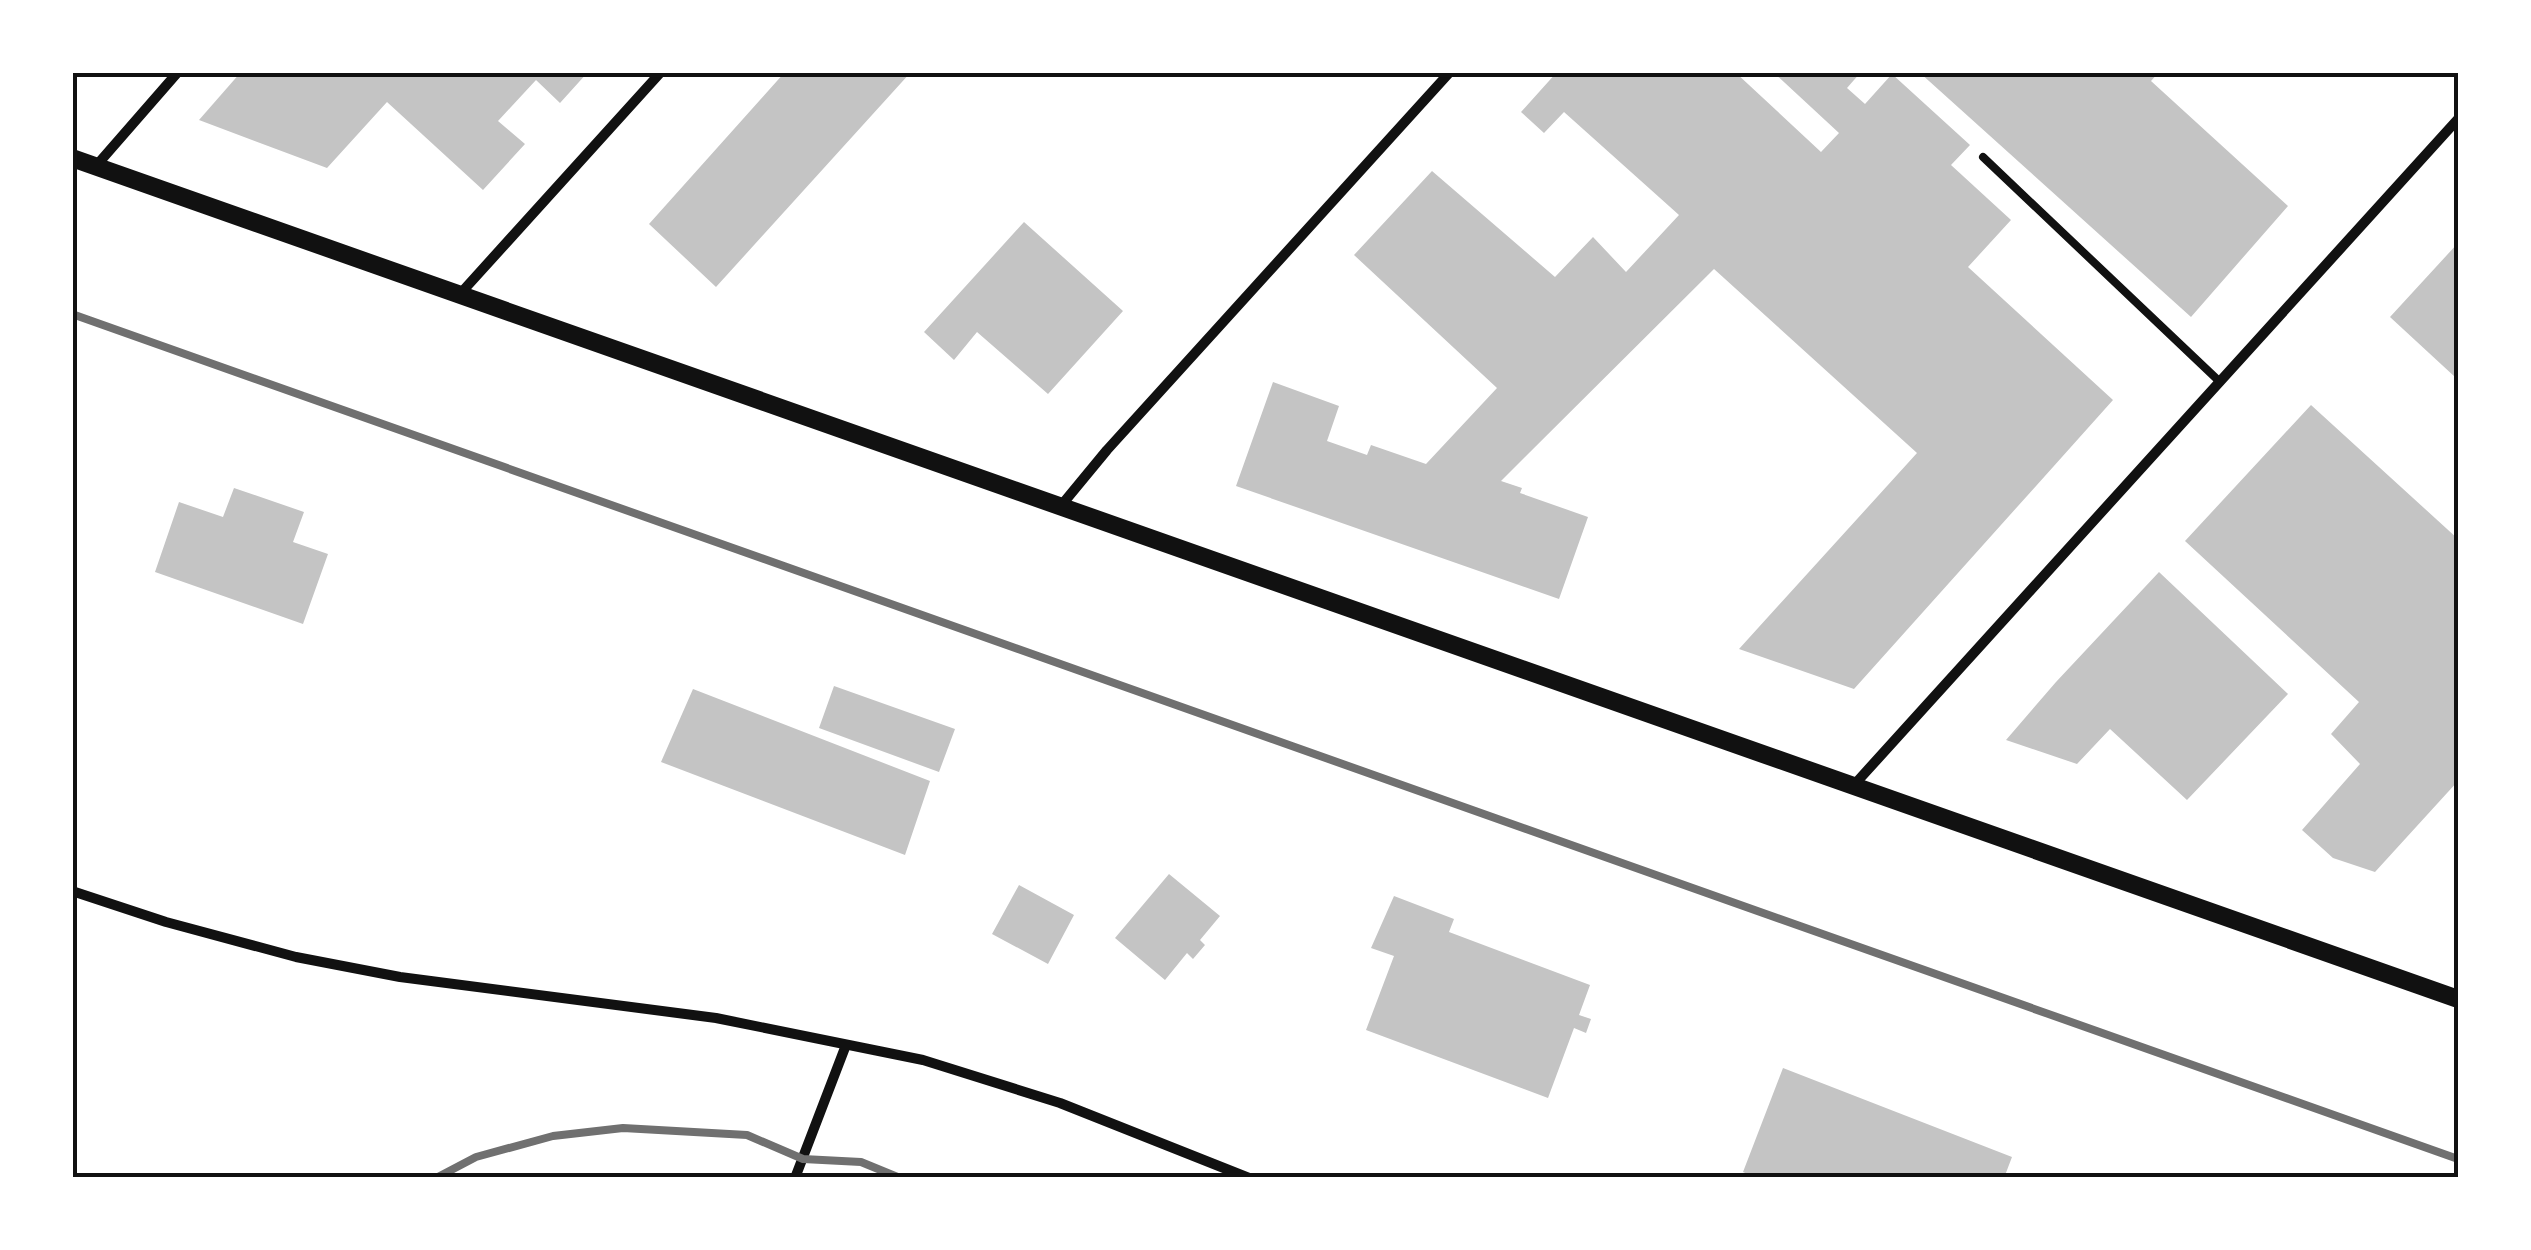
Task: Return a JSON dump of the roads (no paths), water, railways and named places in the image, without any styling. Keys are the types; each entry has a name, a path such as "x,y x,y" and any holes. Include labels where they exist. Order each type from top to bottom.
{"street":[{"path":"96,166 178,72"},
{"path":"459,295 661,72"},
{"path":"1060,508 1107,450 1446,74"},
{"path":"1854,785 2458,119"},
{"path":"72,158 2458,999"},
{"path":"72,891 296,957 400,977 716,1018 923,1060 1060,1103 1249,1178"},
{"path":"795,1178 846,1045"}],"lane":[{"path":"1983,158 2220,382"}],"railway":[{"path":"72,314 2458,1159"},
{"path":"436,1178 476,1157 553,1136 623,1128 747,1135 803,1159 861,1162 900,1178"}]}
